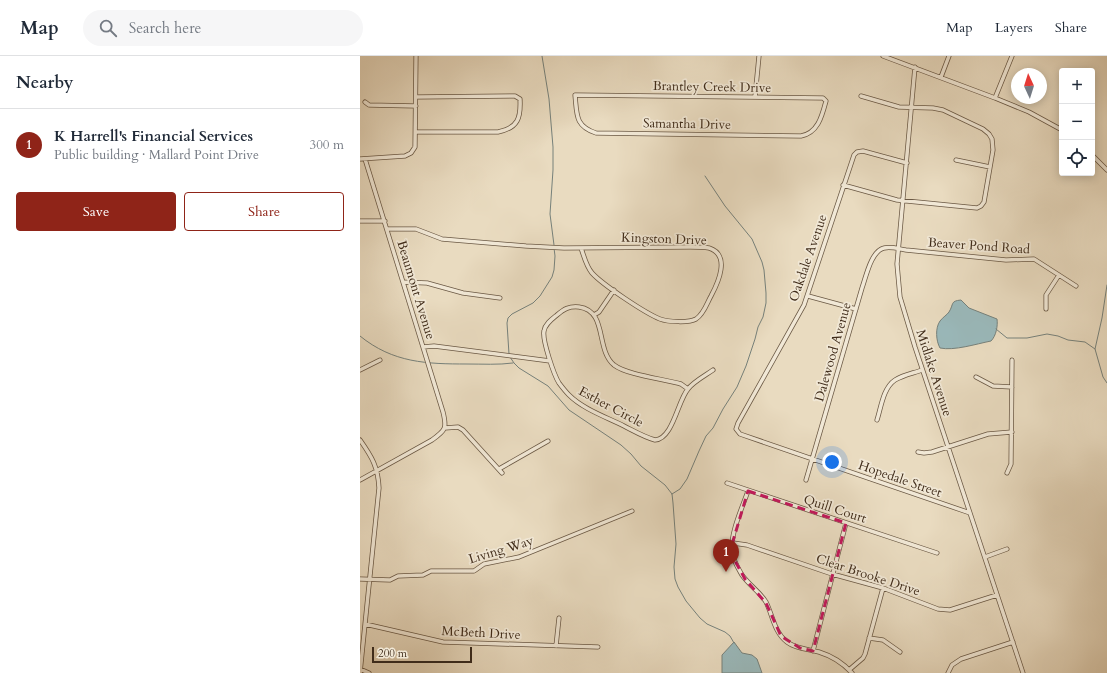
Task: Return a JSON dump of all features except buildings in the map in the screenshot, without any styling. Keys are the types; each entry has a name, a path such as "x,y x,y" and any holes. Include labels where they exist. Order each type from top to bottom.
{"street":[{"path":"360,159 409,155 415,147 416,56"},
{"path":"755,97 759,56"},
{"path":"883,56 893,58 995,98 1029,112 1059,128"},
{"path":"941,77 949,56"},
{"path":"995,98 1012,56"},
{"name":"Midlake Avenue","path":"915,67 898,249 897,273 900,297 922,370 1023,673"},
{"name":"Brantley Creek Drive","path":"575,95 823,98 826,101 820,120"},
{"name":"Samantha Drive","path":"575,95 577,118 581,125 587,130 596,134 801,136 810,133 815,129 820,120"},
{"path":"416,97 515,96 520,99 518,119 513,126 505,131 416,132"},
{"path":"843,185 903,201 973,208 980,206 984,202 993,142 990,136 983,129 938,109 912,108 893,105 861,96"},
{"path":"365,102 369,105 416,106"},
{"name":"Oakdale Avenue","path":"736,429 808,296 843,185 855,153 863,151 907,163"},
{"path":"1095,158 1107,170"},
{"name":"Beaumont Avenue","path":"365,159 388,229 443,412 445,428"},
{"path":"956,160 990,167"},
{"path":"360,221 385,221"},
{"name":"Kingston Drive","path":"388,229 416,229 434,237 457,241 526,246 581,248 704,247 710,248 716,253 721,263 721,272 713,293 701,315 693,320 674,321 661,319 648,313 595,276 589,269 581,248"},
{"name":"Dalewood Avenue","path":"806,480 870,264 876,254 885,248 898,249"},
{"name":"Beaver Pond Road","path":"898,249 1006,260 1029,259 1042,263 1076,286"},
{"path":"1046,309 1046,295 1059,275"},
{"path":"403,282 427,283 463,293 500,298"},
{"path":"614,290 599,312 594,315 609,359 614,365 630,372 681,384 688,389"},
{"path":"808,296 856,309"},
{"name":"Esther Circle","path":"594,315 587,309 572,307 564,309 544,328 543,334 550,361 559,383 573,398 585,406 655,440 666,434 688,389 714,370"},
{"path":"423,347 434,346 550,361"},
{"path":"360,370 380,360"},
{"path":"1007,473 1011,464 1012,360"},
{"path":"877,420 889,386 895,380 922,370"},
{"path":"976,377 993,386 1012,387"},
{"path":"360,480 432,440 442,433 445,428 458,427 463,430 500,471 548,441"},
{"name":"Hopedale Street","path":"736,429 740,434 970,513"},
{"path":"918,452 927,453 988,434 1012,432"},
{"path":"360,440 378,470 379,488 360,671 369,673"},
{"name":"Quill Court","path":"727,483 937,553"},
{"path":"748,491 734,532 732,552 741,574 766,602 776,629 788,642 800,648 836,659 850,671 863,658 883,588"},
{"name":"Living Way","path":"360,579 390,580 398,576 422,575 431,571 474,571 484,564 519,557 632,511"},
{"path":"813,651 846,523"},
{"name":"Clear Brooke Drive","path":"732,543 747,545 832,574 883,588 938,610 945,610 997,595"},
{"path":"984,557 1007,549"},
{"path":"556,646 559,618"},
{"name":"McBeth Drive","path":"365,624 443,642 598,647"},
{"path":"869,638 883,640 900,652"},
{"path":"948,673 952,665 960,659 1013,642"}],"highlighted area":[{"path":"748,491 846,523 813,651 800,648 781,636 766,603 745,579 734,559 733,541"}],"water":[{"path":"961,300 969,308 997,319 995,334 991,341 952,349 940,348 937,334 938,324 949,312 953,303"},
{"path":"734,642 742,653 752,655 757,659 762,673 722,673 722,655"}],"waterway":[{"path":"542,56 549,99 553,147 550,214 554,245"},
{"path":"672,494 680,489 687,479 706,436 713,428 737,387 746,366 758,327 763,317 766,303 764,270 752,239 725,206 705,176"},
{"path":"509,354 508,318 512,314 533,303 540,296 552,277 555,256 554,248"},
{"path":"1107,285 1095,349 1103,377 1107,383"},
{"path":"996,329 1007,338 1027,338 1047,334 1068,340 1085,342 1095,349"},
{"path":"360,336 385,352 411,360 452,364 513,363"},
{"path":"510,357 519,368 548,386 569,410 621,445 641,466 665,485 672,494 676,544 674,567 675,579 678,587 686,601 700,618 707,624 725,632 730,636 734,643"}],"place":[{"name":"K Harrell's Financial Services","path":"726,572"}]}
